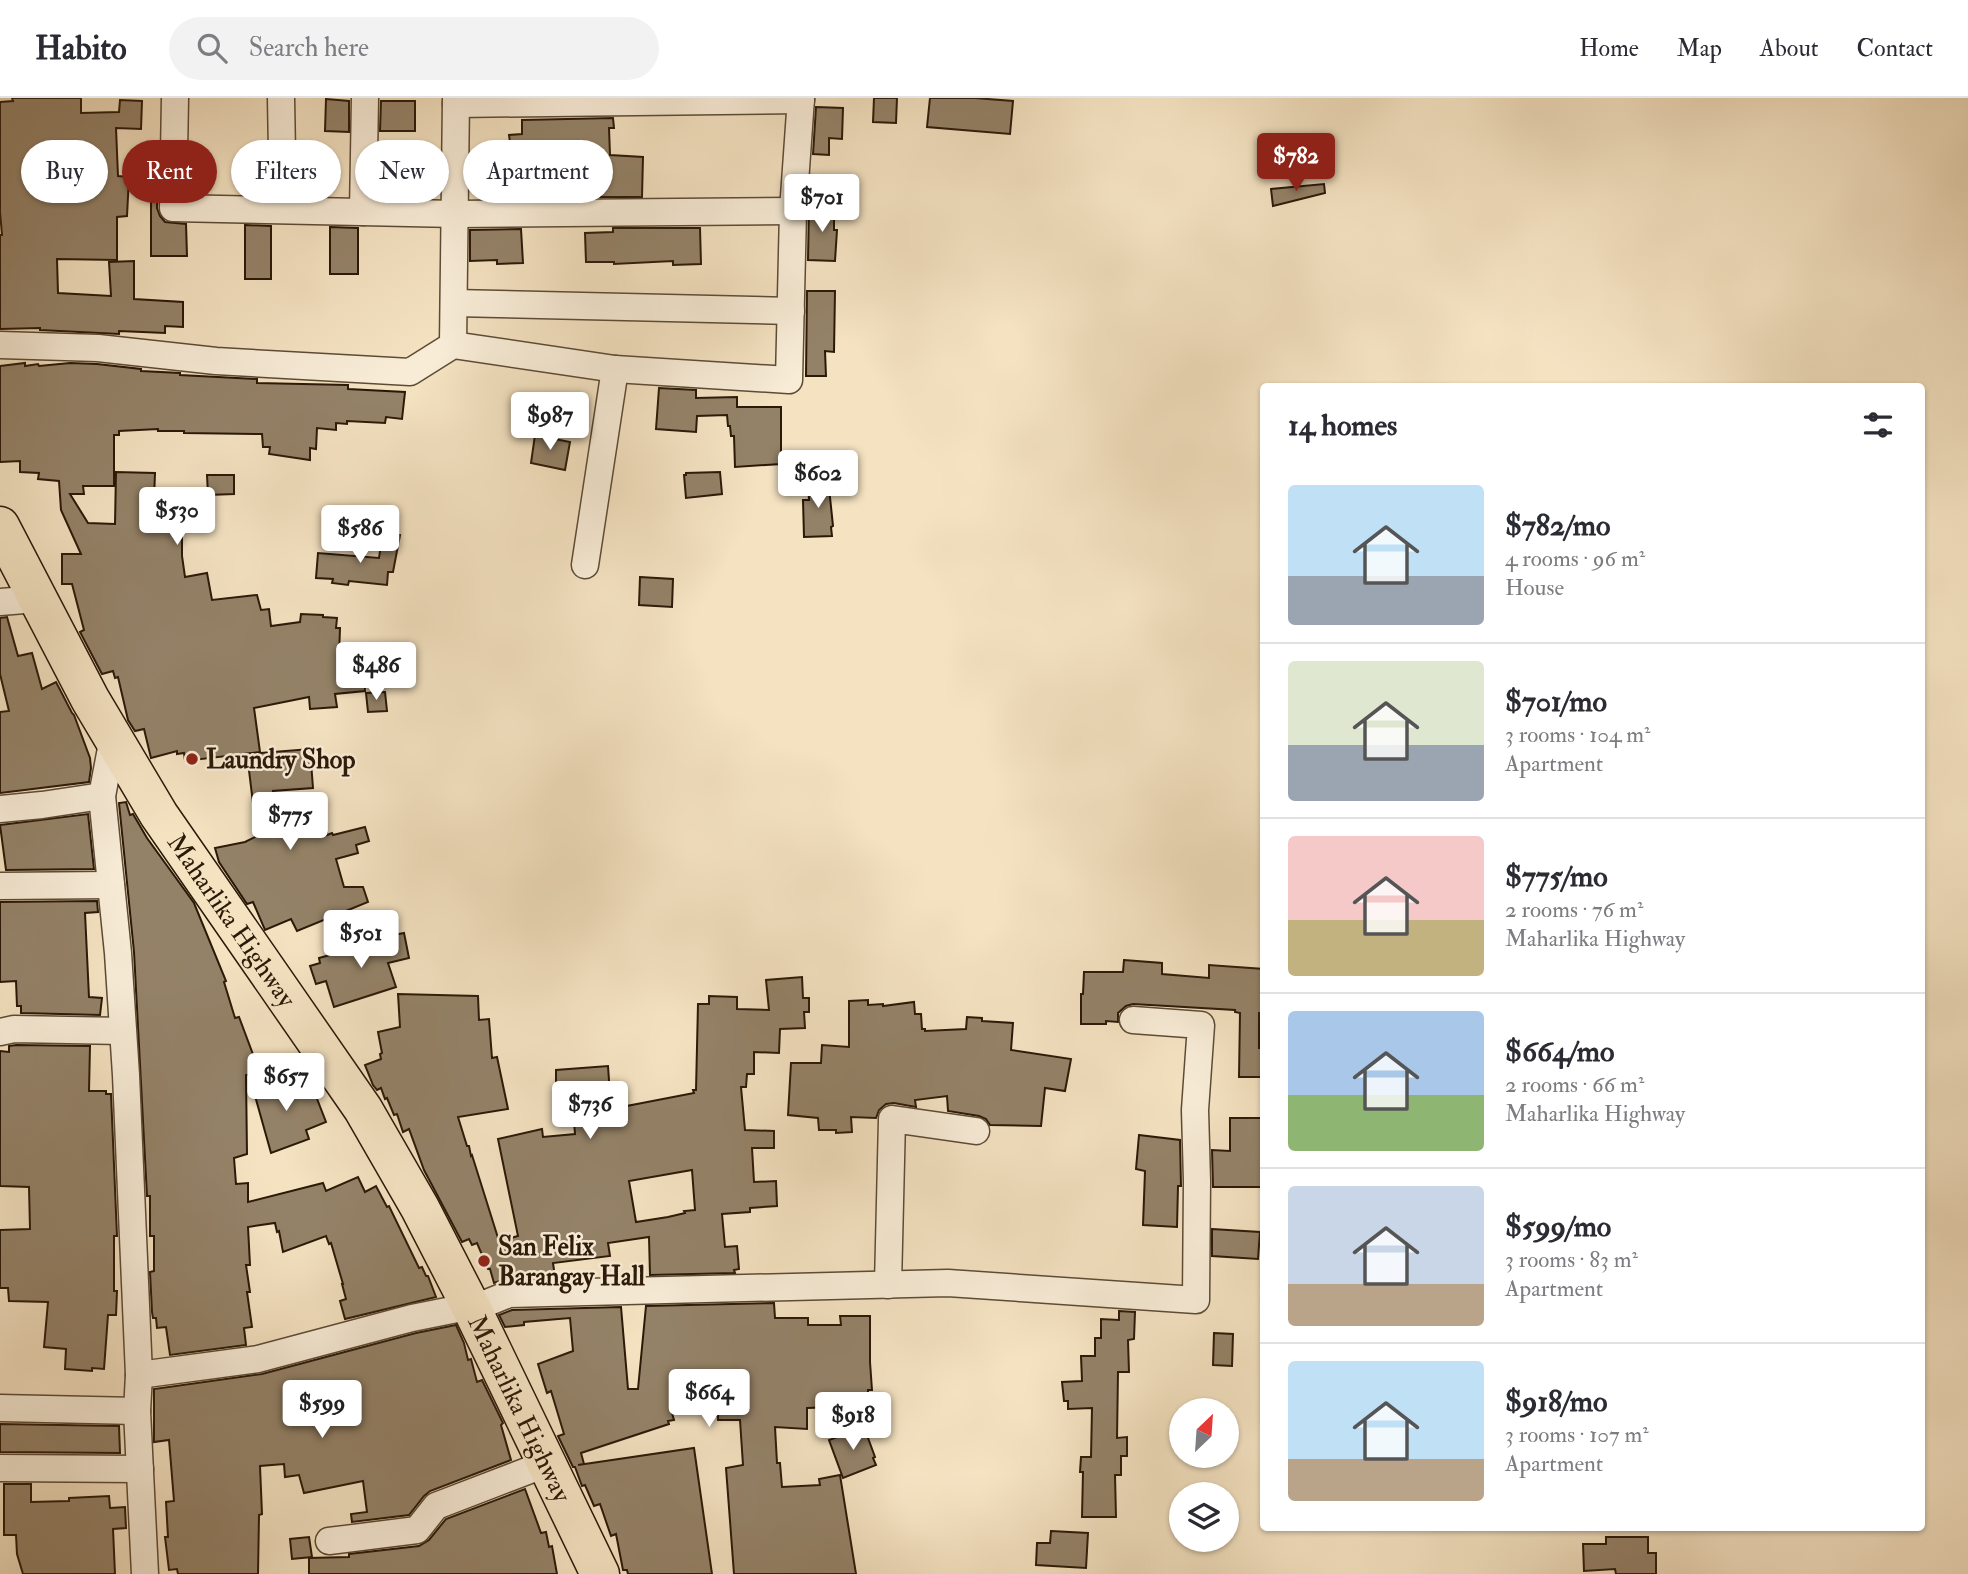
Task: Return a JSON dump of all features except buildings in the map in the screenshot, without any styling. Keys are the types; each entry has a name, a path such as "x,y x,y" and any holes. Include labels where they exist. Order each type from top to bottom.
{"highway":[{"name":"Maharlika Highway","path":"0,526 113,738 159,815 363,1109 420,1208 548,1462 600,1574"}],"street":[{"path":"175,98 173,208 456,214 793,211"},
{"path":"282,98 283,209"},
{"path":"363,212 365,98"},
{"path":"0,345 98,348 216,361 410,372 453,345 615,369 789,380 793,211 801,99 456,101 453,345"},
{"path":"454,303 791,311"},
{"path":"585,565 615,369"},
{"path":"0,602 37,599"},
{"path":"113,738 102,796 123,1031 145,1574"},
{"path":"0,809 102,796"},
{"path":"0,886 111,885"},
{"path":"139,1375 258,1359 412,1318 457,1309 472,1309 509,1294 948,1283 1196,1300 1195,1110 1201,1025 1133,1020"},
{"path":"0,1032 14,1029 123,1031"},
{"path":"888,1285 892,1119 976,1132"},
{"path":"0,1408 137,1411"},
{"path":"329,1541 417,1530 436,1506 548,1462"},
{"path":"0,1468 140,1469"}],"place":[{"name":"Laundry Shop","path":"192,759"},
{"name":"San Felix Barangay Hall","path":"484,1261"}]}
